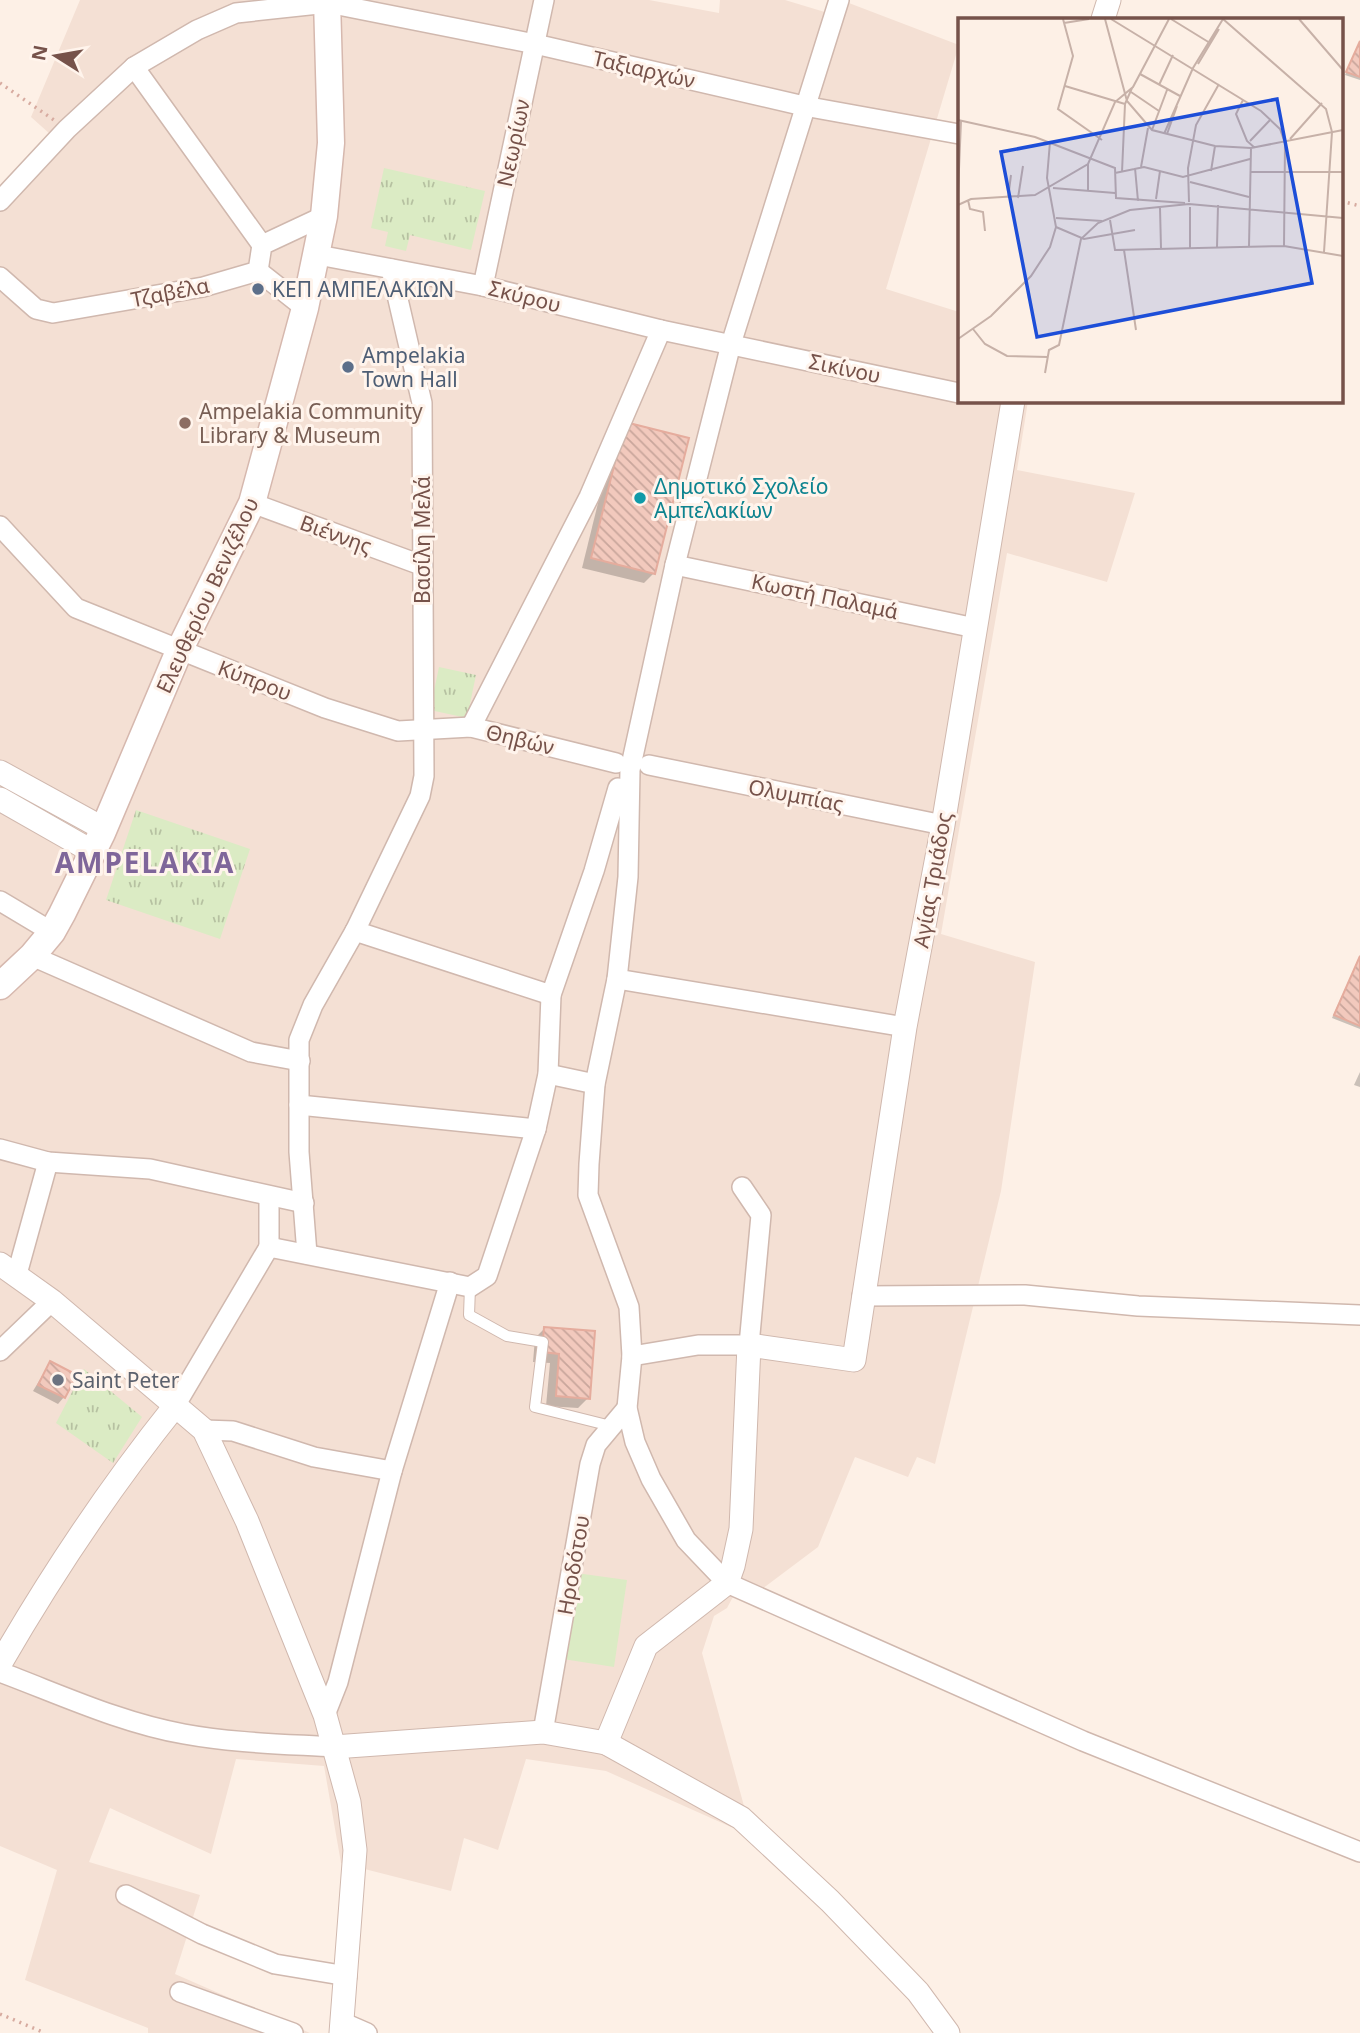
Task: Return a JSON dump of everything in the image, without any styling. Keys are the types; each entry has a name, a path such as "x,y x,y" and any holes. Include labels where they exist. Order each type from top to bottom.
{"main road":[{"name":"Ελευθερίου Βενιζέλου","path":"0,986 32,956 52,932 99,841 179,651 252,503 305,307 324,216 331,143 328,2"}],"street":[{"name":"Νεωρίων","path":"483,286 544,0"},
{"path":"839,0 731,344 675,565 630,770 628,877 617,979 595,1084 588,1195 629,1307 632,1356 627,1408 635,1442 657,1489 686,1540 727,1583 1083,1741 1360,1852"},
{"path":"1103,18 1110,0"},
{"name":"Ταξιαρχών","path":"0,201 67,129 134,67 197,30 236,13 328,2 535,44 804,106 958,134"},
{"path":"134,67 262,244 258,271 305,307"},
{"path":"262,244 324,216"},
{"name":"Σκύρου","path":"318,255 483,286 661,330 731,344"},
{"name":"Βασίλη Μελά","path":"307,1254 299,1105 299,1040 313,1005 355,931 420,796 425,776 421,565 422,403 391,269"},
{"name":"Τζαβέλα","path":"0,276 36,309 53,313 203,286 258,271"},
{"path":"471,727 589,497 661,330"},
{"name":"Σικίνου","path":"731,344 958,393"},
{"name":"Αγίας Τριάδος","path":"749,1345 853,1360 905,1027 943,825 975,628 1007,402"},
{"name":"Βιέννης","path":"252,503 421,565"},
{"name":"Κύπρου","path":"0,526 76,608 374,726 398,731 423,730"},
{"name":"Κωστή Παλαμά","path":"675,565 975,628"},
{"name":"Θηβών","path":"423,730 471,727 616,763"},
{"name":"Ολυμπίας","path":"649,765 943,825"},
{"path":"0,772 99,841"},
{"path":"269,1247 470,1287 487,1276 536,1129 548,1074 551,995 594,872 618,788"},
{"path":"0,799 99,841"},
{"path":"594,872 628,877"},
{"path":"0,901 52,932"},
{"path":"355,931 551,995"},
{"path":"32,956 251,1052 300,1061"},
{"path":"617,979 905,1027"},
{"path":"548,1074 595,1084"},
{"path":"299,1105 536,1129"},
{"path":"0,1149 48,1162 150,1169 304,1203"},
{"path":"48,1162 9,1269 52,1301 204,1430 247,1521 325,1715 349,1802 355,1850 343,2028 367,2033"},
{"path":"606,1743 646,1646 727,1583 741,1529 749,1345 761,1215 741,1187"},
{"path":"0,1664 31,1610 123,1470 175,1406 269,1247 269,1196"},
{"path":"325,1715 338,1682 392,1471 450,1282"},
{"path":"862,1296 1025,1295 1138,1306 1360,1315"},
{"path":"0,1351 52,1301"},
{"path":"632,1356 698,1345 749,1345"},
{"name":"Ηροδότου","path":"543,1732 590,1464 596,1445 627,1408"},
{"path":"204,1430 233,1431 314,1457 392,1471"},
{"path":"0,1672 90,1707 182,1734 245,1742 334,1747 543,1732 606,1743 741,1818 830,1901 909,1983 948,2033"},
{"path":"126,1895 202,1934 275,1964 347,1976"},
{"path":"180,1992 293,2033"}],"lane":[{"path":"470,1287 469,1315 507,1336 543,1342 535,1406 612,1426"}],"path":[{"path":"0,83 67,129"},
{"path":"1342,201 1360,206"},
{"path":"0,2014 45,2033"}],"shaded area":[{"path":"80,0 649,0 719,13 720,0 785,0 828,13 841,0 958,45 886,289 958,312 958,402 1028,402 1017,470 1135,493 1107,582 1007,553 941,934 1035,962 1001,1191 935,1464 917,1457 908,1477 855,1457 818,1547 762,1589 742,1580 727,1608 714,1616 702,1653 744,1806 731,1827 606,1771 526,1759 498,1850 464,1838 451,1891 341,1863 324,1766 236,1759 211,1854 110,1808 89,1862 200,1895 175,1974 310,2033 148,2033 148,2028 25,1980 57,1870 0,1846 0,188 50,134 31,117"}],"green space":[{"path":"384,168 485,191 471,250 410,235 406,251 385,246 388,232 371,228"},
{"path":"439,667 476,675 467,718 430,710"},
{"path":"136,810 250,849 220,939 106,900"},
{"path":"84,1369 142,1417 113,1463 56,1423"},
{"path":"576,1573 627,1580 614,1667 563,1659"}],"building":[{"path":"1360,41 1360,77 1346,72"},
{"name":"Δημοτικό Σχολείο Αμπελακίων","path":"625,422 689,438 655,574 591,558"},
{"path":"1360,956 1360,1026 1334,1015"},
{"path":"544,1327 595,1331 590,1399 556,1396 559,1354 542,1352"},
{"name":"Saint Peter","path":"50,1361 77,1375 65,1398 38,1385"}],"place":[{"name":"ΚΕΠ ΑΜΠΕΛΑΚΙΩΝ","path":"258,289"},
{"name":"Ampelakia Town Hall","path":"348,367"},
{"name":"Ampelakia Community Library & Museum","path":"185,423"},
{"name":"Δημοτικό Σχολείο Αμπελακίων","path":"640,498"},
{"name":"Saint Peter","path":"58,1380"}],"district":[{"name":"AMPELAKIA","path":"145,862"}]}
